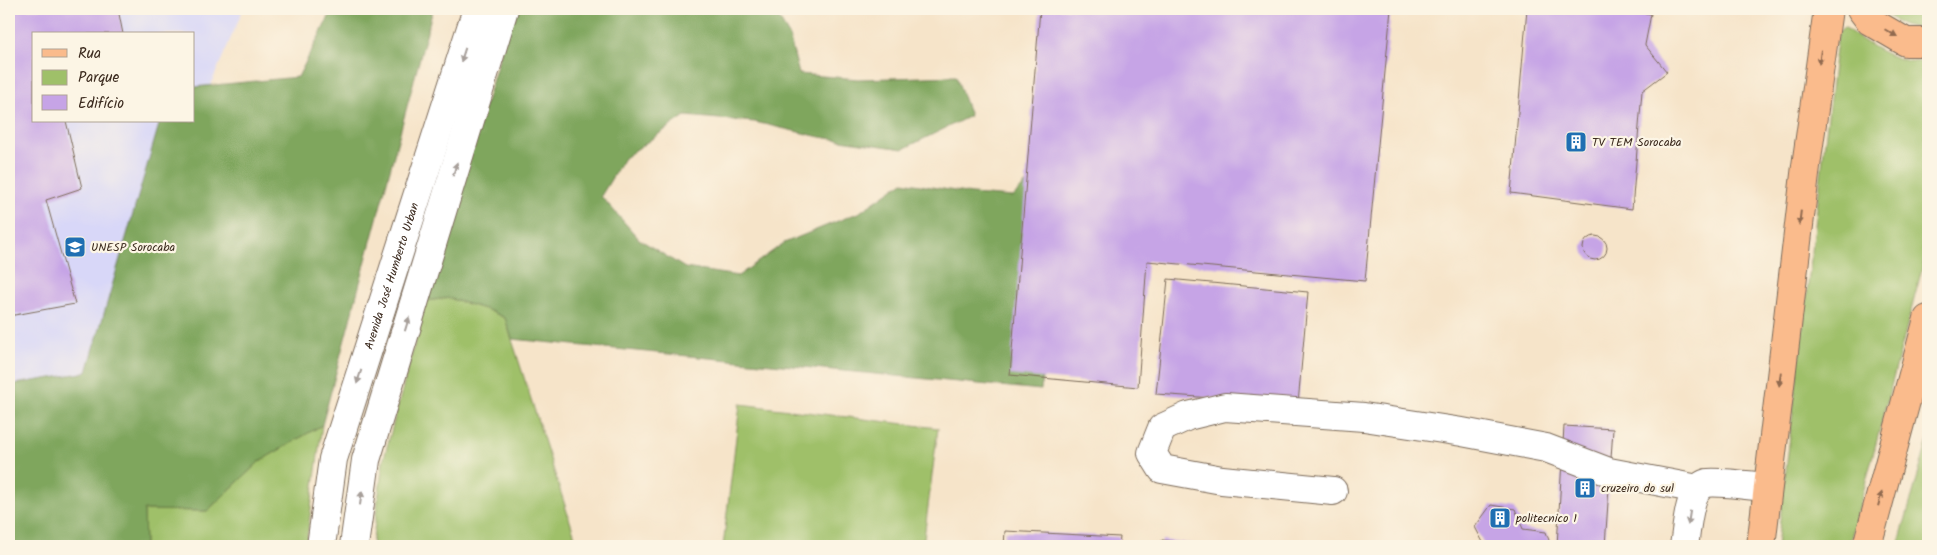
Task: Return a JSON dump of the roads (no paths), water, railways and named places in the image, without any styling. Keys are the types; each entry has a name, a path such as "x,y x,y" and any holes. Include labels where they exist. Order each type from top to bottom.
{"main road":[{"path":"1760,546 1806,166 1828,9"},
{"path":"1861,9 1870,21 1906,42 1928,42"},
{"path":"1868,546 1928,319"}],"street":[{"name":"Avenida José Humberto Urban","path":"321,546 333,459 478,9"},
{"path":"354,546 366,460 504,9"},
{"path":"1333,491 1222,480 1162,469 1152,453 1162,428 1188,416 1225,407 1272,410 1364,417 1462,432 1546,448 1609,472 1698,489"},
{"path":"1684,546 1690,506 1698,489 1708,483 1766,487"}],"place":[{"name":"TV TEM Sorocaba","path":"1576,142"},
{"name":"UNESP Sorocaba","path":"75,247"},
{"name":"cruzeiro do sul","path":"1585,488"},
{"name":"politecnico 1","path":"1500,518"}]}
